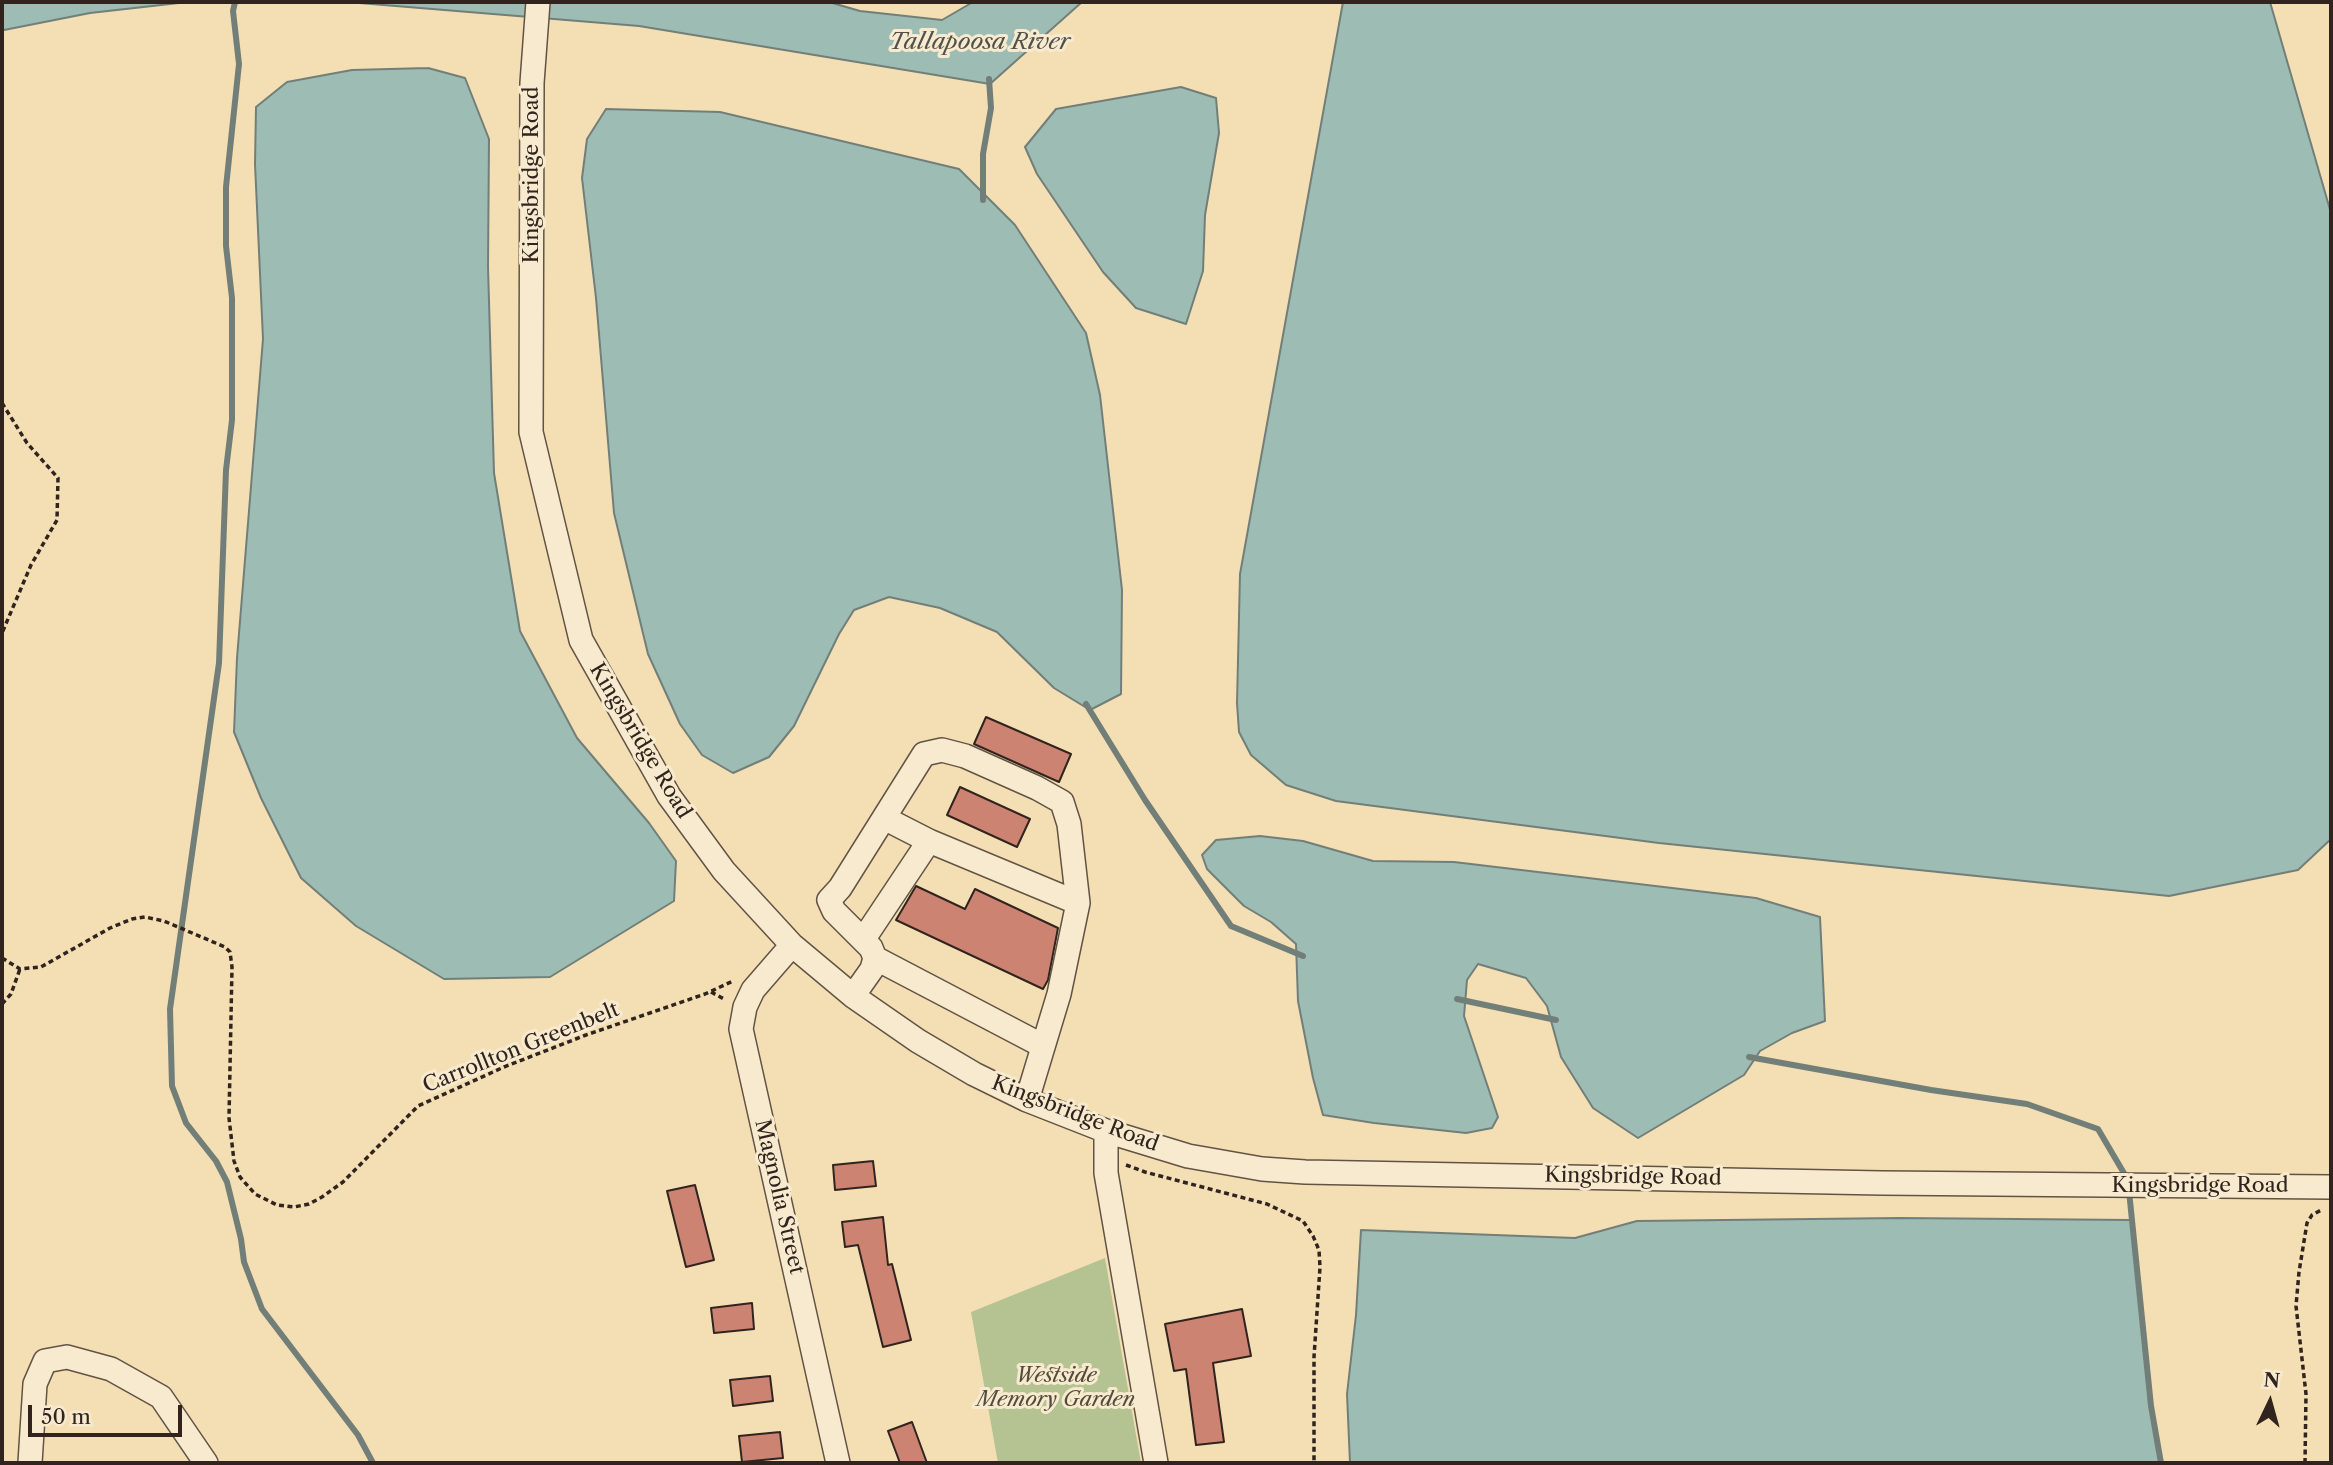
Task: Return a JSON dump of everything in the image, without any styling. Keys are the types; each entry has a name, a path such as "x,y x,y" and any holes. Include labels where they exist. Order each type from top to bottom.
{"street":[{"name":"Kingsbridge Road","path":"538,2 532,83 531,432 581,640 668,796 724,871 792,945 853,996 918,1041 974,1074 1027,1100 1106,1131 1188,1156 1262,1169 1868,1182 2331,1187"},
{"path":"1027,1100 1059,994 1078,903 1069,824 1062,802 1037,788 965,756 942,750 924,754 840,888 829,900 834,911 869,949 1043,1046"},
{"path":"884,818 929,841 1078,903"},
{"path":"853,996 872,969 869,949 929,841"},
{"name":"Magnolia Street","path":"792,945 753,990 745,1007 741,1029 838,1463"},
{"path":"1106,1131 1106,1173 1157,1463"},
{"path":"30,1463 35,1384 45,1361 67,1357 111,1370 161,1397 206,1463"}],"path":[{"path":"2,402 27,443 58,478 57,520 31,565 2,633"},
{"name":"Carrollton Greenbelt","path":"20,969 41,967 99,933 132,919 145,917 164,920 217,943 230,952 229,1118 234,1161 247,1187 255,1195 277,1205 293,1207 309,1204 343,1182 418,1107 504,1067 586,1035 711,992 734,980"},
{"path":"2,958 20,969 10,994 2,1004"},
{"path":"711,992 731,1005"},
{"path":"1122,1163 1145,1172 1267,1204 1303,1221 1313,1236 1319,1250 1320,1266 1314,1357 1314,1463"},
{"path":"2305,1463 2306,1394 2296,1306 2299,1272 2307,1223 2312,1215 2331,1208"}],"green space":[{"name":"Westside Memory Garden","path":"1105,1258 1141,1463 998,1463 971,1312"}],"water":[{"path":"2,2 188,2 90,13 2,30"},
{"name":"Tallapoosa River","path":"347,2 829,2 860,11 942,20 973,2 1082,2 990,84 639,26"},
{"path":"1343,2 2270,2 2331,213 2331,839 2298,870 2169,896 1659,843 1336,801 1286,785 1251,755 1239,732 1237,703 1240,574"},
{"path":"428,68 465,78 489,139 488,267 494,473 520,631 577,738 649,823 676,861 674,901 550,977 444,979 356,926 301,878 261,798 234,732 237,658 263,339 255,164 256,107 287,82 352,70"},
{"path":"1181,87 1216,98 1219,133 1205,215 1203,271 1186,324 1136,308 1103,272 1037,174 1025,147 1056,109"},
{"path":"606,109 720,112 959,169 1015,225 1086,333 1100,395 1122,590 1121,694 1090,710 1054,688 997,632 940,608 889,597 854,610 839,634 794,726 769,757 733,773 702,755 680,724 648,654 614,513 596,298 582,178 587,139"},
{"path":"1260,836 1303,841 1373,861 1454,862 1756,898 1820,917 1825,1021 1792,1033 1760,1051 1744,1075 1638,1138 1593,1108 1561,1057 1547,1006 1526,978 1478,964 1467,980 1464,1016 1498,1117 1492,1128 1466,1133 1323,1115 1298,1001 1296,944 1271,922 1244,906 1207,869 1202,855 1216,840"},
{"path":"1900,1218 2132,1220 2151,1406 2161,1463 1350,1463 1347,1394 1356,1315 1361,1230 1575,1238 1637,1221"}],"building":[{"path":"986,717 1071,754 1059,782 974,744"},
{"path":"960,787 1030,819 1017,847 947,815"},
{"path":"916,886 965,909 975,889 1058,928 1048,980 1043,989 896,920"},
{"path":"873,1161 876,1186 835,1190 833,1165"},
{"path":"695,1185 714,1260 686,1267 667,1191"},
{"path":"883,1217 888,1265 892,1264 911,1340 883,1347 858,1245 845,1247 842,1222"},
{"path":"752,1303 754,1329 714,1333 711,1308"},
{"path":"1242,1309 1251,1356 1213,1363 1224,1442 1196,1445 1186,1369 1174,1371 1165,1324"},
{"path":"770,1376 773,1401 733,1406 730,1380"},
{"path":"912,1422 927,1463 900,1463 888,1431"},
{"path":"780,1432 783,1458 742,1462 739,1436"}],"waterway":[{"path":"235,2 233,11 239,64 226,187 226,246 232,298 232,420 226,470 219,663 170,1009 172,1086 186,1123 216,1161 227,1182 244,1262 262,1309 358,1435 373,1463"},
{"path":"983,200 983,154 991,108 989,79"},
{"path":"1086,704 1145,800 1231,926 1303,956"},
{"path":"1457,999 1556,1020"},
{"path":"1749,1057 1931,1090 2027,1104 2098,1129 2128,1180"},
{"path":"2129,1191 2151,1406 2161,1463"}]}
